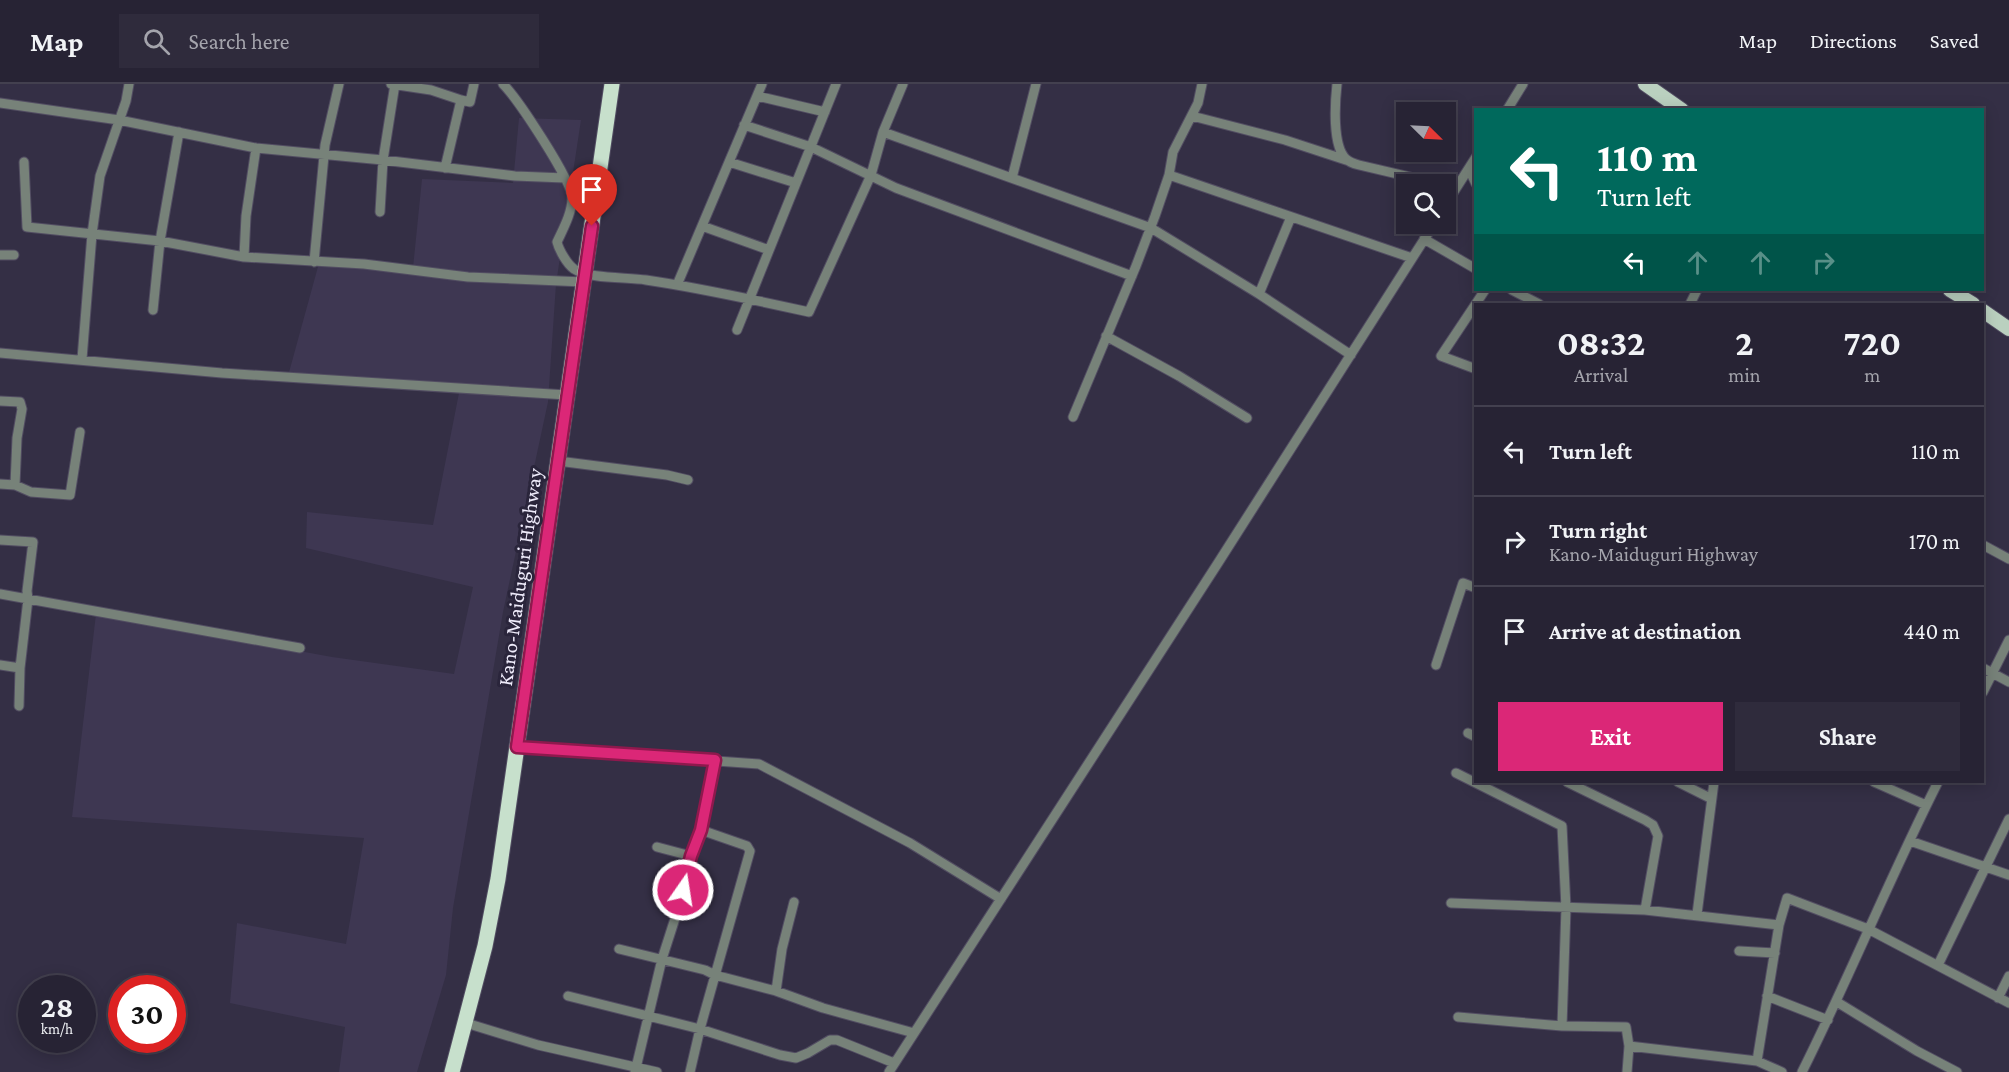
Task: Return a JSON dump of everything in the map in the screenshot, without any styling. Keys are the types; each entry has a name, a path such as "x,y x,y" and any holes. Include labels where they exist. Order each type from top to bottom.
{"highway":[{"name":"Kano-Maiduguri Highway","path":"452,1072 485,946 498,879 612,84"}],"main road":[{"path":"1645,84 1679,108"},
{"path":"1952,291 1971,303"},
{"path":"1984,312 2009,329"}],"street":[{"path":"82,359 92,234 100,176 126,101 129,84"},
{"path":"314,262 325,145 339,84"},
{"path":"380,212 383,160 394,84 431,90 470,102 474,84"},
{"path":"503,84 547,146 573,196 572,206 557,242 569,265 584,278"},
{"path":"677,285 762,84"},
{"path":"737,330 836,84"},
{"path":"24,162 27,227 160,241 244,257 364,264 468,277 645,279 808,312 871,175 883,132 903,84"},
{"path":"1012,178 1036,84"},
{"path":"1073,417 1151,228 1169,175 1173,152 1198,103 1202,84"},
{"path":"1336,84 1338,146 1346,160"},
{"path":"1508,108 1523,84"},
{"path":"757,96 825,112"},
{"path":"445,168 461,100"},
{"path":"0,103 119,120 256,148 514,176 565,178"},
{"path":"1192,116 1286,140 1346,160 1401,174"},
{"path":"744,125 811,147 896,188 1132,276"},
{"path":"153,310 160,241 179,132"},
{"path":"883,132 1151,228 1259,294 1351,355"},
{"path":"244,257 246,216 256,148"},
{"path":"1456,182 1474,160"},
{"path":"729,162 796,183"},
{"path":"1469,169 1474,180"},
{"path":"1169,175 1412,258"},
{"path":"1259,294 1291,217"},
{"path":"702,226 769,250"},
{"path":"889,1072 1427,234"},
{"path":"1424,239 1474,268"},
{"path":"0,255 14,255"},
{"path":"1514,291 1537,303"},
{"path":"1474,306 1441,356 1474,368"},
{"path":"1106,336 1179,376 1247,418"},
{"path":"0,353 222,373 567,395"},
{"path":"0,401 20,402 22,409 17,438 15,485"},
{"path":"0,484 15,485 31,492 70,495 80,432"},
{"path":"558,461 667,475 688,480"},
{"path":"0,540 33,542 20,669 19,706"},
{"path":"1984,546 2009,559"},
{"path":"1436,664 1463,583 1474,587"},
{"path":"0,594 300,648"},
{"path":"1984,690 2009,640"},
{"path":"0,665 20,669"},
{"path":"1984,668 2009,682"},
{"path":"517,747 759,764 910,843 1001,899"},
{"path":"636,1069 662,959 679,906 691,856 701,830 715,760"},
{"path":"1456,773 1474,782"},
{"path":"1476,783 1562,826 1566,908 1562,1026"},
{"path":"1570,783 1646,820 1657,830 1658,836 1645,910"},
{"path":"1680,783 1710,798"},
{"path":"1697,915 1710,798 1714,783"},
{"path":"1876,783 1926,805"},
{"path":"1802,1072 1837,1002 1868,928 1937,783"},
{"path":"1938,965 2009,819"},
{"path":"690,1072 750,851 747,846 701,830"},
{"path":"1910,841 2009,874"},
{"path":"657,847 691,856"},
{"path":"1757,1061 1779,925 1787,898 1868,928 2009,1003"},
{"path":"776,991 782,949 794,902"},
{"path":"1451,903 1645,910 1779,925"},
{"path":"619,949 776,991 823,1008 914,1033"},
{"path":"1739,951 1775,953"},
{"path":"1998,998 2009,976"},
{"path":"568,996 700,1029 780,1055 796,1058 830,1040 837,1040 894,1063"},
{"path":"1767,996 1828,1020"},
{"path":"1837,1002 1917,1052 1957,1072"},
{"path":"1458,1017 1562,1026 1626,1027 1629,1046 1627,1072"},
{"path":"466,1023 538,1045 657,1072"},
{"path":"1629,1046 1757,1061 1782,1072"}],"shaded area":[{"path":"519,118 581,120 556,284 548,402 503,612 453,908 446,975 417,1072 339,1072 345,1027 230,1003 237,923 346,944 364,838 72,817 96,614 332,657 454,674 473,587 306,548 307,512 433,525 459,393 288,376 319,263 413,268 422,179 513,183"}],"route":[{"path":"592,226 517,747 715,760 701,830 691,856 683,890"}]}
